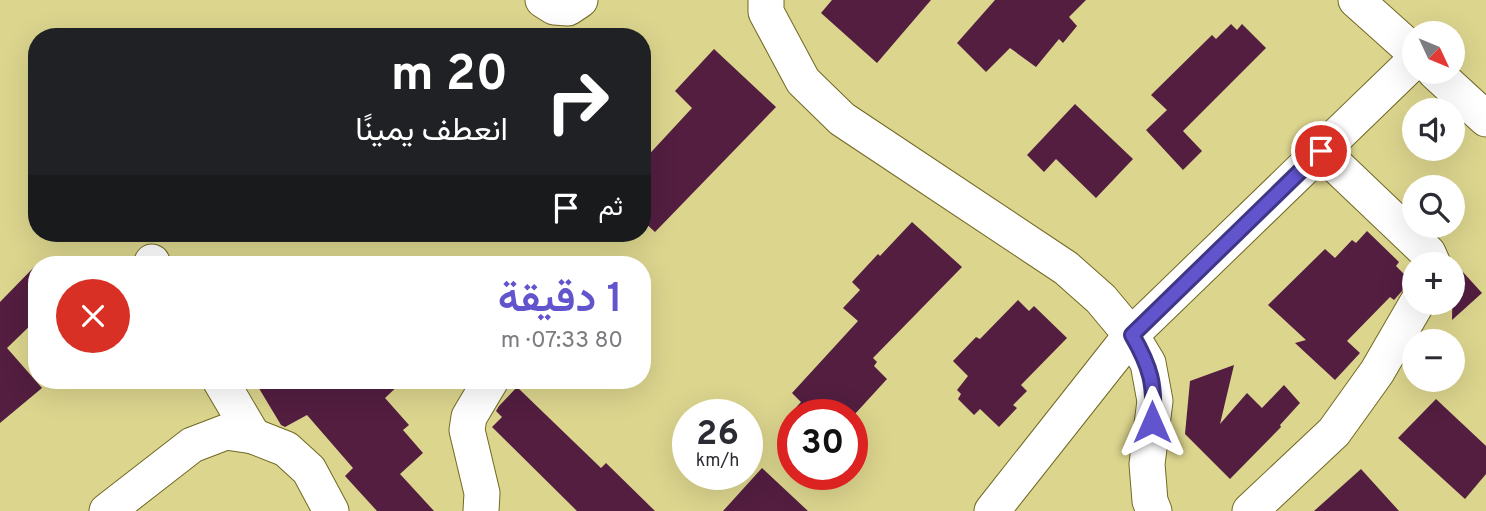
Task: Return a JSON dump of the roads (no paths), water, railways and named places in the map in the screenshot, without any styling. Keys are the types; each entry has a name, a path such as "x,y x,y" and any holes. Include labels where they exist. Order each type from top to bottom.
{"street":[{"path":"544,0 554,7 568,8 580,0"},
{"path":"765,0 766,12 803,81 842,118 1066,268 1101,299 1132,335 1148,363 1154,401 1147,464 1150,502 1154,511"},
{"path":"1356,0 1402,41"},
{"path":"992,511 1132,335 1402,73"},
{"path":"1448,84 1486,119"},
{"path":"1321,151 1427,252"},
{"path":"1250,511 1334,432 1377,372 1410,315"},
{"path":"225,389 253,436"},
{"path":"481,511 482,493 467,430 469,417 486,389"},
{"path":"107,511 192,445 226,432 253,436 286,449 309,470 331,511"}]}
